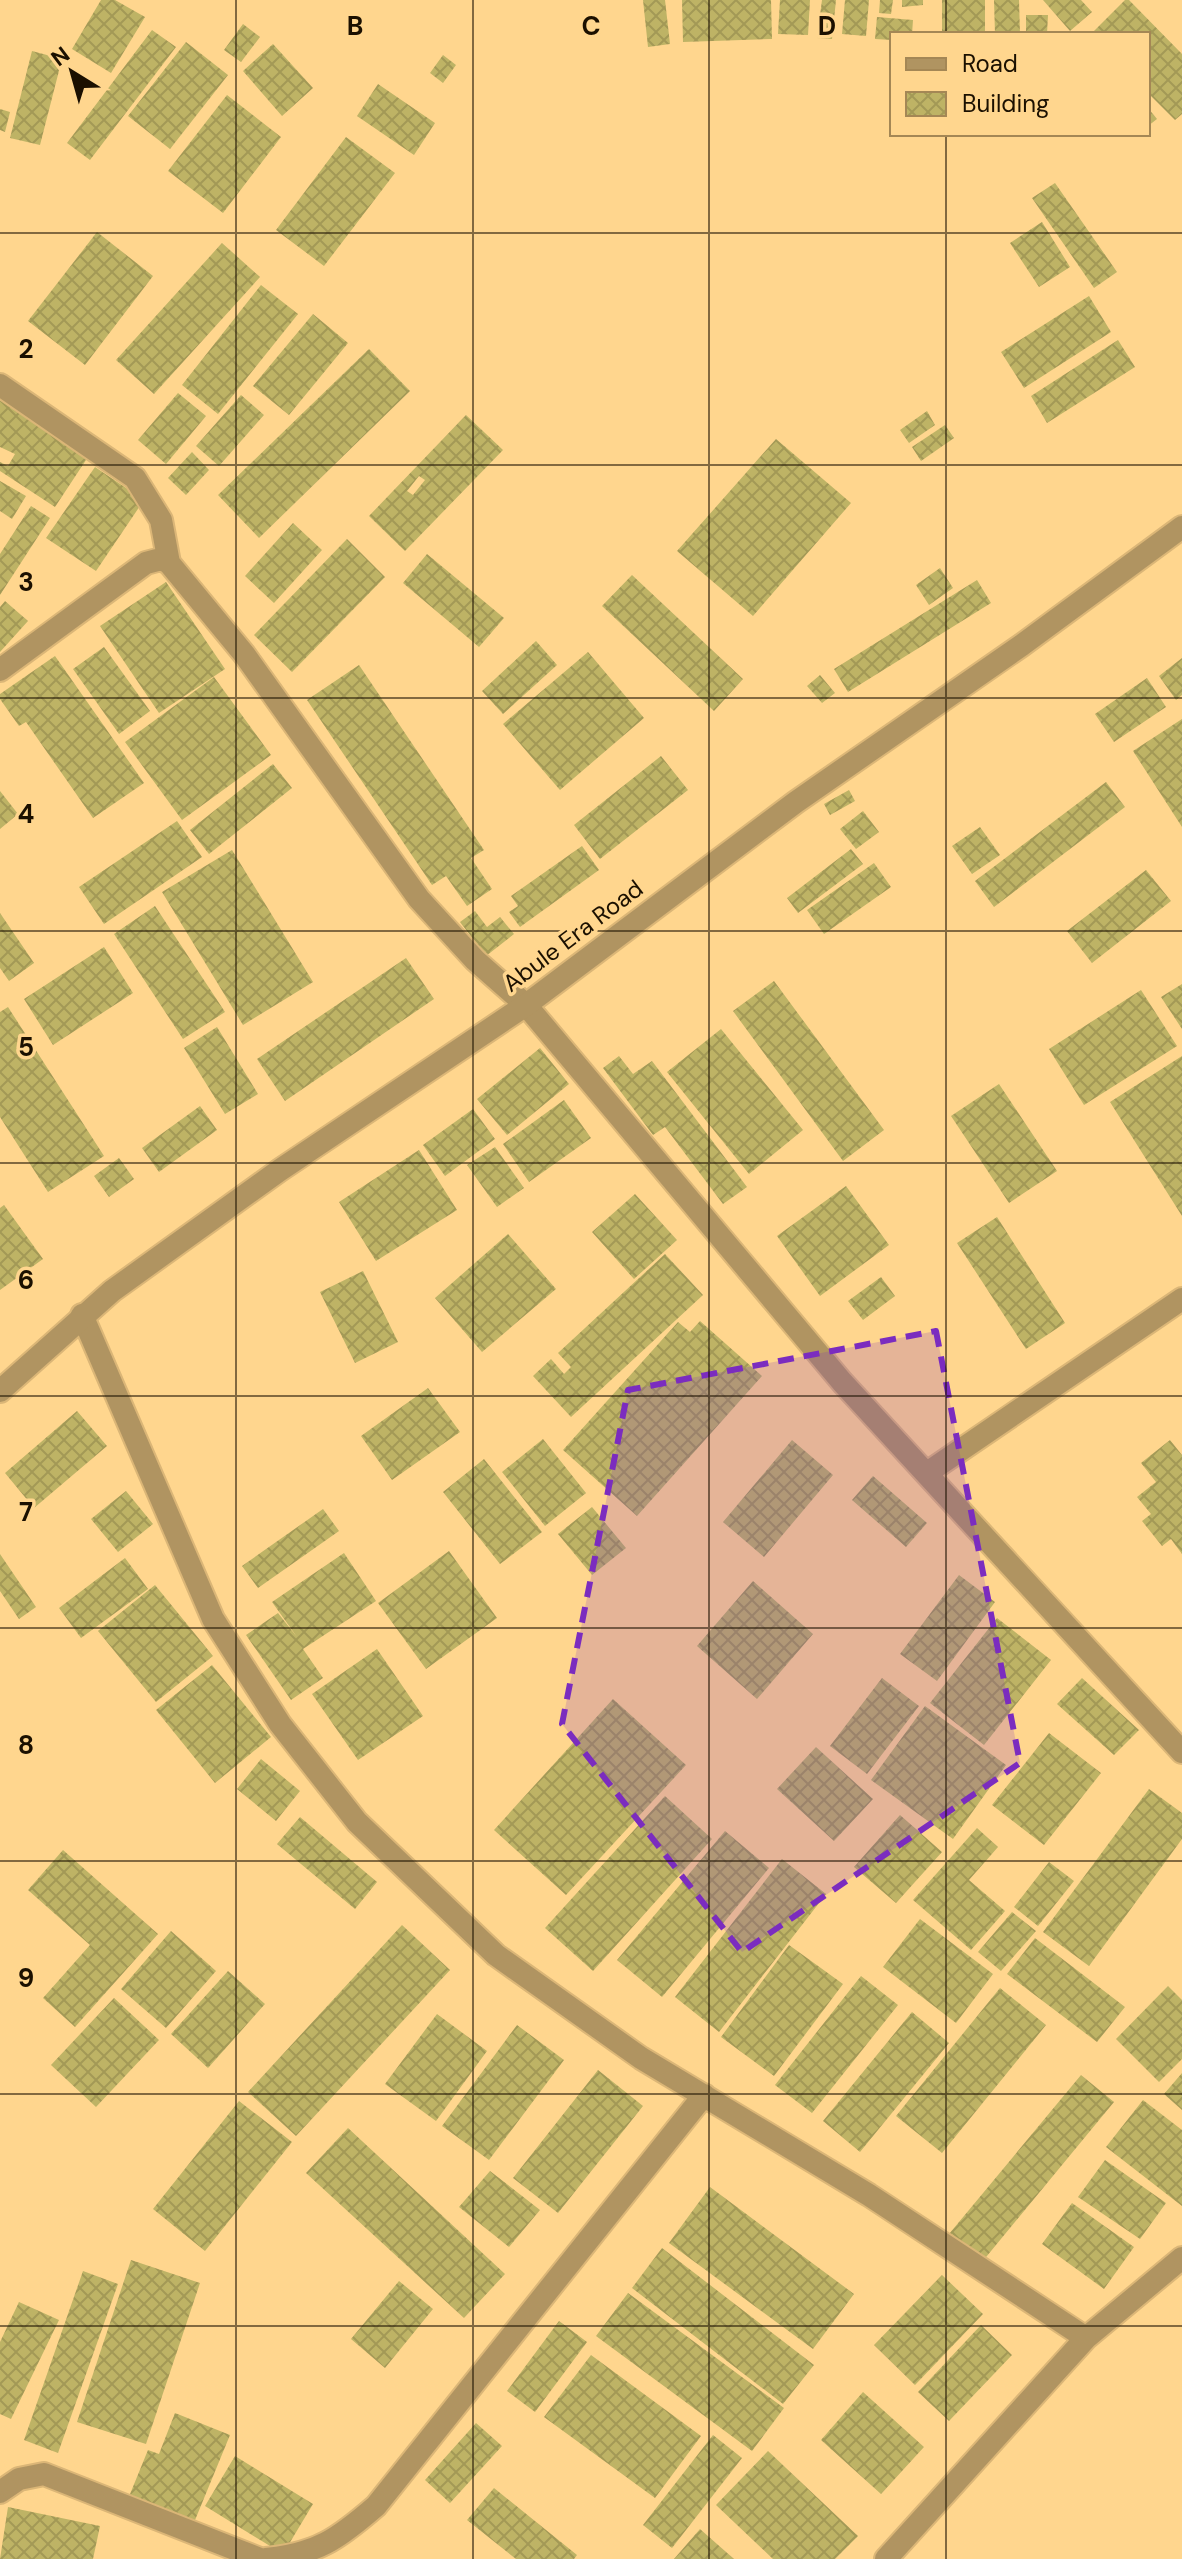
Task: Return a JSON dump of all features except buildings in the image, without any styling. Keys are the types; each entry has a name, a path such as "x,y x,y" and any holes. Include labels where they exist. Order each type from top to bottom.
{"street":[{"path":"0,385 135,478 161,520 169,563"},
{"name":"Abule Era Road","path":"0,1391 82,1315 280,1170 526,1005 796,802 1022,645 1182,527"},
{"path":"0,670 146,563 161,559 169,563 244,654 419,899 475,960 526,1005 842,1382 1182,1752"},
{"path":"927,1473 1182,1299"},
{"path":"82,1315 213,1619 280,1724 357,1822 496,1955 641,2058 869,2195 1086,2338"},
{"path":"266,2559 303,2555 339,2537 376,2506 704,2095"},
{"path":"886,2559 1086,2338 1182,2258"},
{"path":"0,2492 19,2479 44,2474 260,2559"}],"highlighted area":[{"path":"936,1331 1020,1763 742,1952 562,1724 628,1390"}]}
